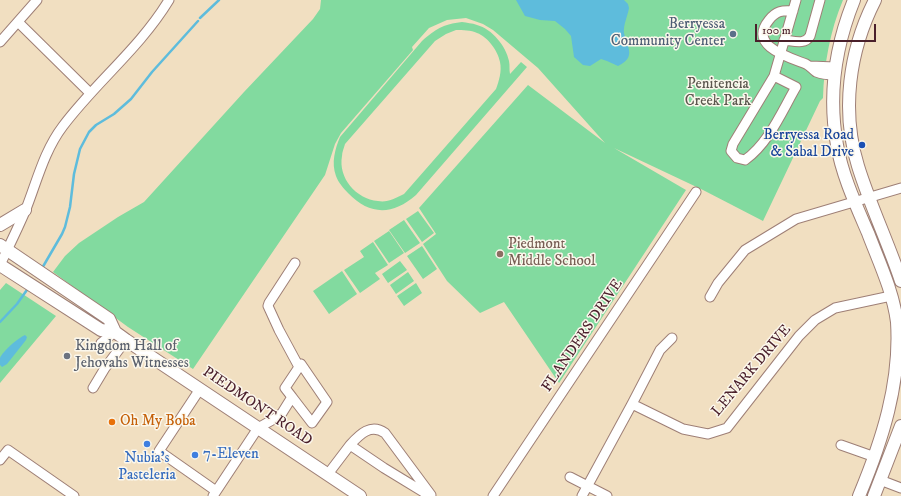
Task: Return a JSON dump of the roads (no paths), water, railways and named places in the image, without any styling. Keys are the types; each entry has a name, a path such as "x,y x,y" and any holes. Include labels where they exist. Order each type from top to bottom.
{"main road":[{"path":"854,0 846,20 834,71 832,102 837,145 855,201 886,278 897,322 899,340 898,390 875,457 859,496"},
{"path":"873,2 866,17 858,42 851,75 849,103 852,144 869,197 901,281"},
{"path":"0,225 25,210"},
{"name":"PIEDMONT ROAD","path":"4,248 109,319 115,332"},
{"name":"PIEDMONT ROAD","path":"0,265 100,330 115,332 328,474 355,495"},
{"path":"874,496 901,426"}],"street":[{"path":"0,42 37,0"},
{"path":"0,265 4,248 25,210 43,160 62,127 90,93 142,38 169,0"},
{"path":"774,76 796,87 769,134 754,154 745,160 737,158 731,151 733,144 774,76 796,0"},
{"path":"784,40 804,42 808,40 820,0"},
{"path":"793,11 782,10 770,18 764,27 763,37 766,43 780,54 810,66 834,71"},
{"path":"18,22 90,93"},
{"path":"710,298 718,283 745,250 796,219 901,188"},
{"name":"FLANDERS DRIVE","path":"493,496 696,192"},
{"path":"295,263 268,306 299,367"},
{"name":"LENARK DRIVE","path":"632,404 683,429 708,434 727,428 799,336 815,320 835,308 891,296"},
{"path":"101,343 115,332"},
{"path":"582,496 660,350 672,338"},
{"path":"93,388 105,368 126,340"},
{"path":"301,364 327,402 312,423 292,397 285,388 301,364"},
{"path":"200,389 159,451 214,493 258,428 282,413 292,397"},
{"path":"328,474 359,435 366,430 375,428 385,433 431,496"},
{"path":"350,445 431,496"},
{"path":"841,445 875,457"},
{"path":"0,460 8,450 74,496"},
{"path":"570,477 607,496"},
{"path":"880,480 901,488"}],"water":[{"path":"516,0 624,0 628,4 629,8 624,30 629,51 627,59 624,63 618,66 601,59 590,66 583,65 574,57 571,36 565,29 555,21 540,20 525,16"},
{"path":"25,335 27,337 26,340 7,364 2,367 0,365 0,358 4,352"}],"waterway":[{"path":"200,18 219,0"},
{"path":"41,270 65,227 80,149 89,132 96,125 114,114 131,99 152,72 198,21"},
{"path":"0,322 17,304 29,287"}],"place":[{"name":"Berryessa Community Center","path":"733,34"},
{"name":"Berryessa Road & Sabal Drive","path":"862,145"},
{"name":"Piedmont Middle School","path":"500,254"},
{"name":"Kingdom Hall of Jehovahs Witnesses","path":"67,356"},
{"name":"Oh My Boba","path":"112,422"},
{"name":"Nubia's Pasteleria","path":"147,444"},
{"name":"7-Eleven","path":"195,455"}],"park label":[{"name":"Penitencia Creek Park","path":"718,94"}]}
